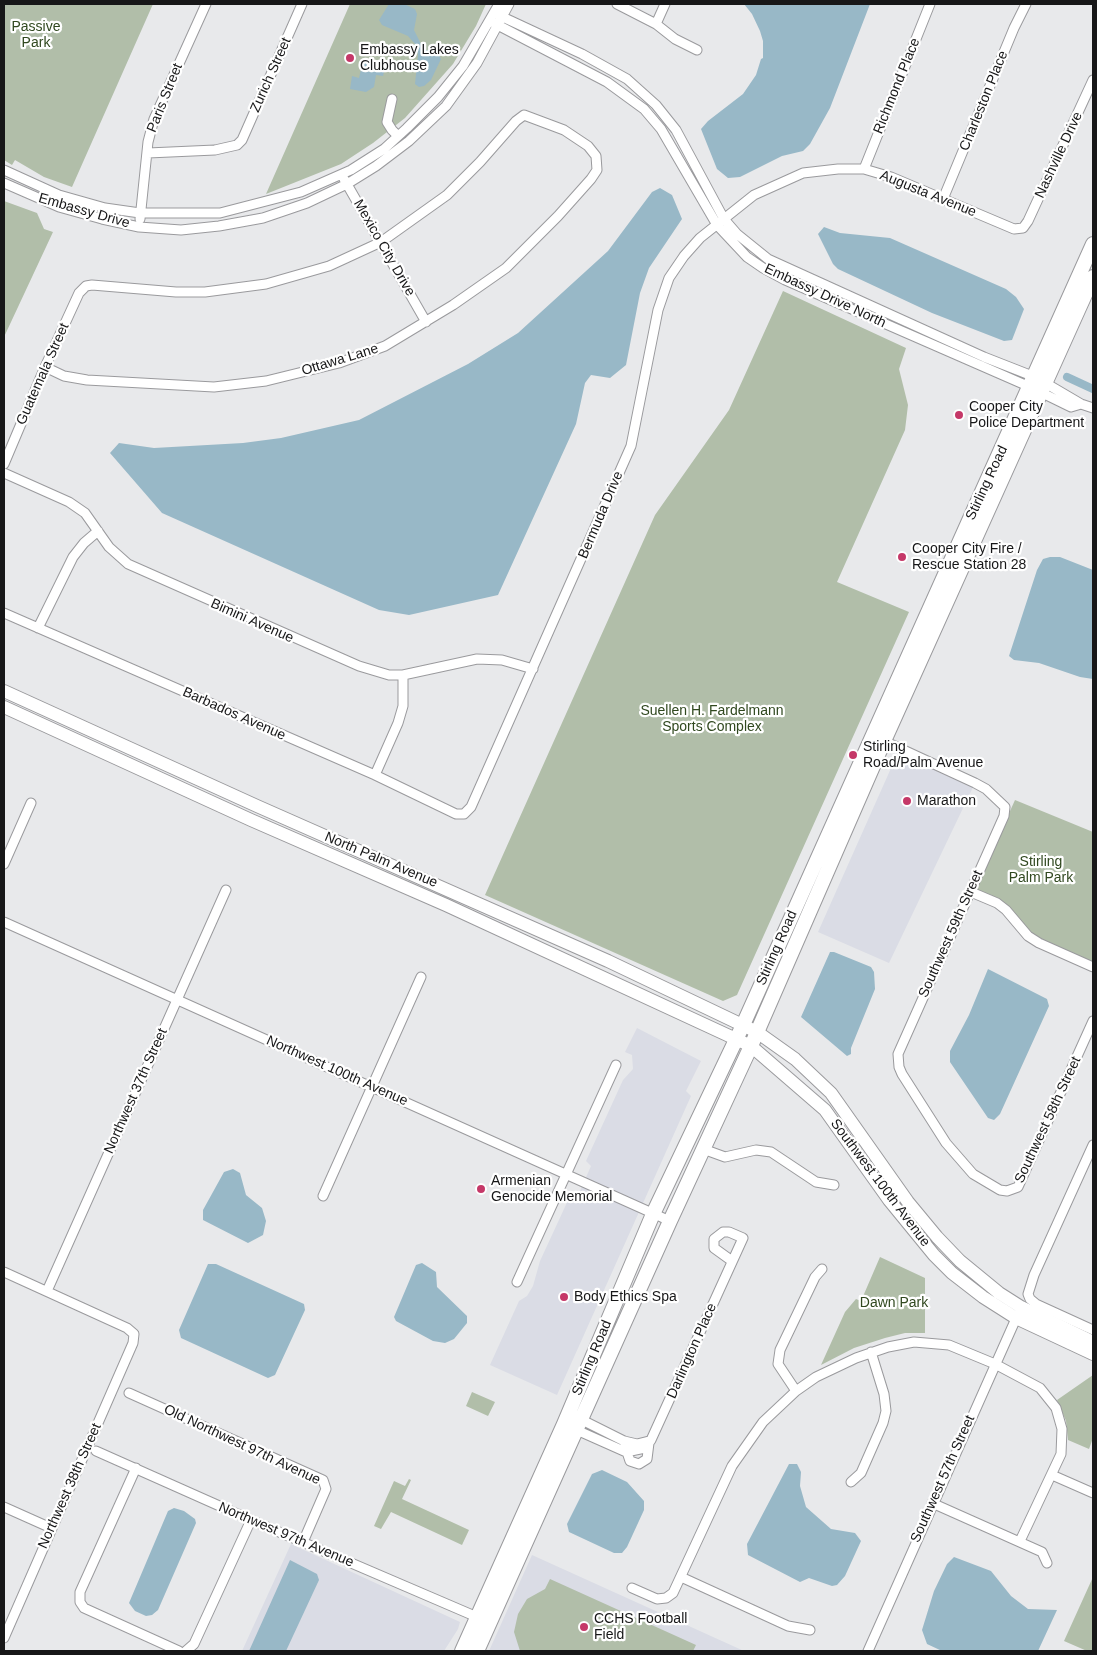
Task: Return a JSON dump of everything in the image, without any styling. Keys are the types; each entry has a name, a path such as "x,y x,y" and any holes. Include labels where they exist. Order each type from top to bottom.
{"main road":[{"name":"Stirling Road","path":"477,1651 519,1540 572,1421 670,1221 751,1046 1038,385 1093,244"},
{"name":"Stirling Road","path":"572,1421 654,1214 1038,385 1093,276"},
{"name":"North Palm Avenue","path":"4,691 328,838 574,945 757,1032"},
{"name":"North Palm Avenue","path":"4,708 446,905 751,1046"},
{"path":"322,851 328,838"},
{"name":"Southwest 100th Avenue","path":"757,1032 794,1059 831,1094 908,1202 937,1237 980,1278 1018,1313 1093,1342"},
{"name":"Southwest 100th Avenue","path":"751,1046 825,1110 889,1200 934,1255 972,1290 1093,1354"},
{"name":"Stirling Road","path":"462,1651 477,1617 519,1540"}],"street":[{"name":"Paris Street","path":"138,227 148,142 154,119 206,4"},
{"name":"Zurich Street","path":"148,153 215,150 237,145 242,140 302,4"},
{"name":"Embassy Drive","path":"4,170 59,195 105,208 140,213 220,213 302,192 341,175 378,153 398,136 438,97 463,66 499,4"},
{"name":"Embassy Drive","path":"4,183 59,207 138,227 181,230 219,226 263,218 307,203 347,184 408,142 446,106 477,63 501,22 509,4"},
{"path":"617,4 656,24 676,39 697,50"},
{"path":"656,24 665,4"},
{"name":"Richmond Place","path":"864,169 930,4"},
{"name":"Charleston Place","path":"944,199 1014,28 1026,4"},
{"name":"Embassy Drive North","path":"494,13 501,22 607,82 644,109 661,129 721,222 768,259 792,272 984,357 1038,385 1071,407 1081,404 1093,408"},
{"name":"Embassy Drive North","path":"490,21 501,22 582,54 627,79 656,105 676,130 721,222"},
{"name":"Nashville Drive","path":"1023,228 1028,221 1093,80"},
{"path":"392,99 387,122 398,136"},
{"name":"Ottawa Lane","path":"45,367 64,376 138,384 214,387 266,381 339,364 385,346 426,322 506,268 594,175 598,163 594,152 564,130 524,115 447,194 381,242"},
{"name":"Augusta Avenue","path":"721,222 754,195 803,173 838,169 864,169 944,199 1014,229 1023,228"},
{"name":"Mexico City Drive","path":"341,175 426,322"},
{"name":"Bermuda Drive","path":"464,814 471,806 534,669 631,446 658,310 669,278 684,256 721,222"},
{"name":"Guatemala Street","path":"4,464 79,293 86,286 204,292 266,284 329,266 381,242"},
{"name":"Bimini Avenue","path":"4,473 69,502 85,513 109,547 128,564 162,581 358,666 389,675 403,674 477,659 502,660 534,669"},
{"path":"38,628 73,557 84,543 98,531"},
{"name":"Barbados Avenue","path":"4,612 375,775 456,814 464,814"},
{"path":"375,775 398,723 403,706 403,674"},
{"name":"Southwest 59th Street","path":"884,741 975,783 986,789 1005,807 1004,816 902,1045 898,1061 902,1074 962,1164 987,1183 1000,1190 1013,1190"},
{"path":"4,864 31,803"},
{"name":"Northwest 37th Street","path":"47,1291 226,890"},
{"path":"971,892 997,903 1006,910 1028,936 1039,943 1093,967"},
{"name":"Northwest 100th Avenue","path":"4,922 670,1221"},
{"path":"323,1196 421,977"},
{"name":"Southwest 58th Street","path":"1013,1190 1022,1181 1093,1021"},
{"path":"517,1282 616,1065"},
{"path":"1093,1145 1034,1275 1028,1294 1030,1299 1036,1304 1093,1330"},
{"path":"703,1149 726,1157 756,1150 771,1152 816,1182 834,1185"},
{"name":"Darlington Place","path":"626,1452 630,1461 639,1464 644,1463 649,1454 650,1442 732,1261"},
{"path":"796,1391 778,1364 780,1350 814,1277 822,1269"},
{"path":"4,1272 47,1291"},
{"name":"Northwest 38th Street","path":"4,1638 133,1343 134,1334 127,1328 47,1291"},
{"name":"Southwest 57th Street","path":"868,1651 932,1503 1018,1313"},
{"path":"632,1588 653,1598 662,1599 673,1593 732,1466 763,1422 796,1391 836,1366 871,1352 914,1342 928,1342 961,1348 1040,1388 1056,1408 1061,1422 1063,1448 1020,1541"},
{"path":"851,1482 861,1473 883,1424 886,1411 884,1394 871,1352"},
{"name":"Old Northwest 97th Avenue","path":"128,1393 323,1480 326,1489 303,1542"},
{"path":"572,1421 605,1432 624,1441 638,1444 650,1442"},
{"path":"572,1421 607,1444 626,1452 641,1450 650,1442"},
{"path":"605,1432 607,1444"},
{"path":"624,1441 626,1452"},
{"name":"Northwest 97th Avenue","path":"96,1450 251,1520 477,1617"},
{"path":"136,1468 80,1592 80,1602 84,1608 178,1651"},
{"path":"1052,1475 1093,1493"},
{"path":"932,1503 1042,1552 1047,1563"},
{"path":"4,1507 51,1528"},
{"path":"187,1651 194,1644 251,1520"},
{"path":"681,1577 788,1626 810,1630"}],"shaded area":[{"path":"900,748 975,783 889,963 818,932"},
{"path":"637,1028 701,1061 686,1091 691,1096 557,1395 490,1365 519,1301 527,1296 533,1286 540,1261 570,1196 577,1198 591,1166 586,1161 623,1080 633,1069 632,1055 625,1052"},
{"path":"291,1544 460,1622 458,1629 444,1651 242,1651"},
{"path":"532,1555 744,1651 489,1651"}],"green space":[{"name":"Passive Park","path":"4,4 153,4 72,187 44,177 15,160 12,165 4,160"},
{"path":"350,4 486,4 476,26 453,64 405,118 373,143 341,164 266,194"},
{"path":"4,201 37,213 44,229 53,232 4,337"},
{"name":"Suellen H. Fardelmann Sports Complex","path":"783,291 906,348 899,369 908,405 905,430 837,582 909,612 737,995 723,1001 485,895 655,515 729,410"},
{"name":"Stirling Palm Park","path":"1015,800 1093,832 1093,967 1034,940 1006,910 973,893"},
{"name":"Dawn Park","path":"880,1257 925,1278 925,1333 905,1333 885,1338 854,1348 821,1365 845,1312 856,1299 861,1301"},
{"path":"1093,1375 1093,1438 1089,1449 1068,1440 1066,1421 1057,1400"},
{"path":"472,1392 495,1402 488,1416 466,1406"},
{"path":"409,1479 411,1480 402,1499 469,1530 462,1545 391,1512 381,1529 374,1526 394,1481 405,1486"},
{"path":"1093,1577 1093,1651 1087,1651 1064,1641"},
{"path":"550,1579 696,1645 693,1651 520,1651 514,1632 518,1614 527,1599 545,1589"}],"water":[{"path":"389,4 404,4 415,9 417,14 414,30 420,42 424,49 439,55 441,59 431,80 424,86 419,87 415,84 418,55 416,45 408,36 382,25 379,20"},
{"path":"744,4 870,4 830,108 810,144 803,151 782,156 740,177 728,178 717,169 701,129 708,121 743,94 756,75 763,58 763,41 760,31 752,14"},
{"path":"369,60 386,63 383,76 376,75 374,87 366,92 350,89 352,76 359,78 362,65"},
{"path":"660,188 672,195 682,219 649,268 640,293 626,365 610,378 591,375 585,383 576,424 498,595 409,615 379,610 162,513 110,453 119,443 154,448 243,443 281,438 359,420 468,364 518,333 608,251 652,192"},
{"path":"824,227 840,233 890,238 1006,289 1016,297 1024,309 1012,340 1004,341 932,313 838,269 833,264 818,234"},
{"path":"1060,557 1093,570 1093,679 1080,677 1039,663 1014,660 1009,656 1037,570 1043,559"},
{"path":"830,952 871,967 874,972 875,989 851,1048 851,1054 847,1056 801,1017"},
{"path":"988,969 1047,999 1049,1006 1000,1114 994,1120 988,1118 950,1062 950,1051 969,1015"},
{"path":"233,1169 240,1173 246,1195 262,1208 266,1221 263,1235 248,1243 203,1220 203,1210 224,1172"},
{"path":"422,1263 436,1272 437,1287 467,1316 467,1323 454,1339 445,1343 433,1341 396,1321 394,1317 416,1265"},
{"path":"208,1264 216,1264 304,1304 305,1310 275,1375 268,1378 181,1338 179,1330"},
{"path":"789,1464 797,1464 801,1472 800,1486 806,1507 831,1529 855,1533 861,1541 845,1576 837,1585 832,1586 809,1578 800,1582 748,1555 747,1544"},
{"path":"602,1470 627,1482 644,1501 644,1510 627,1547 622,1553 614,1553 569,1532 567,1524 592,1474"},
{"path":"174,1508 184,1511 195,1519 196,1523 158,1610 152,1615 146,1616 135,1611 129,1603 168,1511"},
{"path":"954,1557 991,1571 1011,1596 1028,1609 1057,1610 1038,1651 942,1651 927,1644 922,1630 934,1591 947,1564"},
{"path":"290,1560 317,1574 319,1580 286,1651 249,1651"}],"waterway":[{"path":"1067,377 1093,389"}],"place":[{"name":"Embassy Lakes Clubhouse","path":"350,58"},
{"name":"Cooper City Police Department","path":"959,415"},
{"name":"Cooper City Fire / Rescue Station 28","path":"902,557"},
{"name":"Stirling Road/Palm Avenue","path":"853,755"},
{"name":"Marathon","path":"907,801"},
{"name":"Armenian Genocide Memorial","path":"481,1189"},
{"name":"Body Ethics Spa","path":"564,1297"},
{"name":"CCHS Football Field","path":"584,1627"}]}
